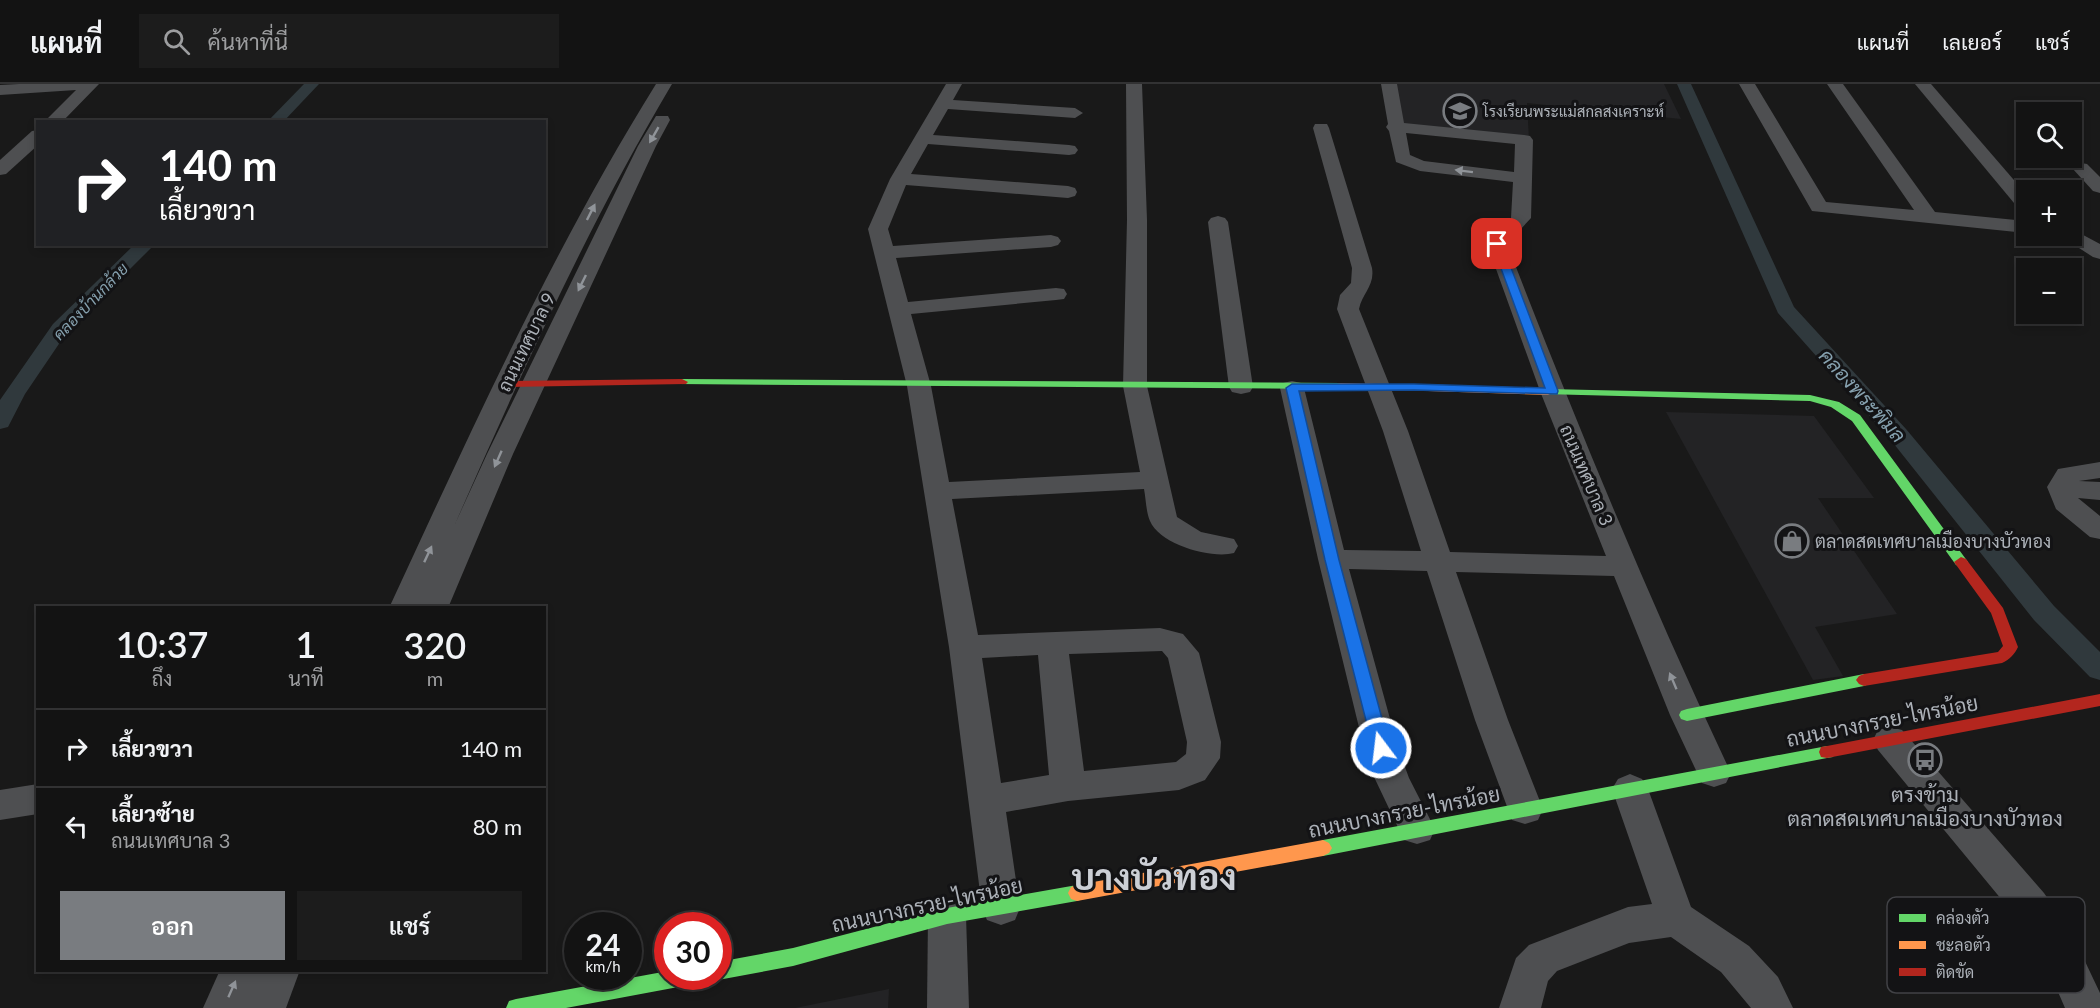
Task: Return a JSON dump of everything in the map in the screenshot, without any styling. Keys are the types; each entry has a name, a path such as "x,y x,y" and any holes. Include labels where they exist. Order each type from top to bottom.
{"street":[{"path":"0,90 91,84"},
{"path":"54,120 91,84"},
{"name":"ถนนเทศบาล 9","path":"405,606 505,384 623,149 664,84"},
{"name":"ถนนเทศบาล 9","path":"434,606 534,383 647,147 683,84"},
{"path":"1134,84 1137,220 1135,386 1164,521 1176,533 1190,541 1224,546"},
{"path":"1389,84 1402,158 1408,162 1522,178"},
{"path":"1747,84 1819,207 2016,226"},
{"path":"1835,84 1929,218"},
{"path":"1923,84 2016,193"},
{"path":"1001,908 965,647 919,386 878,229 899,179 948,94 1075,113"},
{"name":"ถนนเทศบาล 3","path":"1395,127 1524,140 1521,218 1500,236 1497,244 1552,391 1687,715 1714,773"},
{"path":"1321,128 1364,280 1360,289 1351,295 1348,309 1401,446 1438,564 1510,773 1525,809"},
{"path":"924,139 1069,150"},
{"path":"2100,171 2081,168 2100,188"},
{"path":"899,179 1068,192"},
{"path":"1218,222 1241,387"},
{"path":"883,253 1051,241"},
{"path":"2082,241 2100,253"},
{"path":"899,309 1056,294"},
{"path":"505,384 1378,387 1687,397 1810,398 1829,401 1844,407 1856,418 1998,612 2011,646 2002,657 1843,683 1687,715"},
{"path":"1292,388 1332,560 1381,748 1392,779 1417,830"},
{"path":"2100,470 2067,474 2061,487 2066,503 2100,530"},
{"path":"937,491 1155,480"},
{"path":"2061,487 2091,492 2100,491"},
{"path":"1332,560 1438,564 1625,566"},
{"path":"965,647 1161,639 1172,642 1183,653 1204,742 1203,758 1193,770 1179,776 1068,787 987,800"},
{"path":"1052,642 1068,787"},
{"name":"ถนนบางกรวย-ไทรน้อย","path":"732,968 793,957 947,916 1001,908 2100,700"},
{"path":"1890,740 2023,897"},
{"path":"1630,789 1676,919 1735,959 1764,991 1772,1008"},
{"path":"0,805 36,800"},
{"path":"947,916 948,1008"},
{"path":"1520,1008 1530,971 1543,958 1628,925 1676,919"},
{"path":"224,1008 239,972"},
{"path":"265,1008 279,972"},
{"path":"516,1008 654,982"},
{"path":"2079,993 2086,1008"}],"shaded area":[{"name":"โรงเรียนพระแม่สกลสงเคราะห์","path":"1389,84 1664,84 1681,119 1527,103 1529,140 1394,125"},
{"name":"ตลาดสดเทศบาลเมืองบางบัวทอง","path":"1666,412 1814,416 1874,498 1818,498 1897,614 1815,627 1843,676 1813,680"},
{"path":"889,989 888,1008 795,1008"}],"waterway":[{"name":"คลองบ้านกล้วย","path":"276,120 312,84"},
{"name":"คลองพระพิมล","path":"1684,84 1785,309 1898,434 2044,613 2100,669"},
{"name":"คลองบ้านกล้วย","path":"0,422 14,394 60,328 144,246"}],"traffic: fast":[{"path":"682,382 1341,386"},
{"path":"1548,392 1810,398 1835,404 1856,418 1961,562"},
{"path":"1687,715 1864,680"},
{"path":"1323,848 1827,752"},
{"path":"732,968 793,957 947,916 1077,893"},
{"path":"516,1008 654,982"}],"traffic: slow":[{"path":"1341,386 1548,392"},
{"path":"1077,893 1323,848"}],"traffic: jam":[{"path":"505,384 682,382"},
{"path":"1864,680 2002,657 2011,647 1998,612 1961,562"},
{"path":"1827,752 2100,700"}],"place":[{"name":"โรงเรียนพระแม่สกลสงเคราะห์","path":"1460,111"},
{"name":"ตลาดสดเทศบาลเมืองบางบัวทอง","path":"1792,541"},
{"name":"ตรงข้าม ตลาดสดเทศบาลเมืองบางบัวทอง","path":"1925,760"}],"district":[{"name":"บางบัวทอง","path":"1154,876"}],"route":[{"path":"1381,748 1332,560 1292,388 1414,387 1552,391 1497,244"}]}
